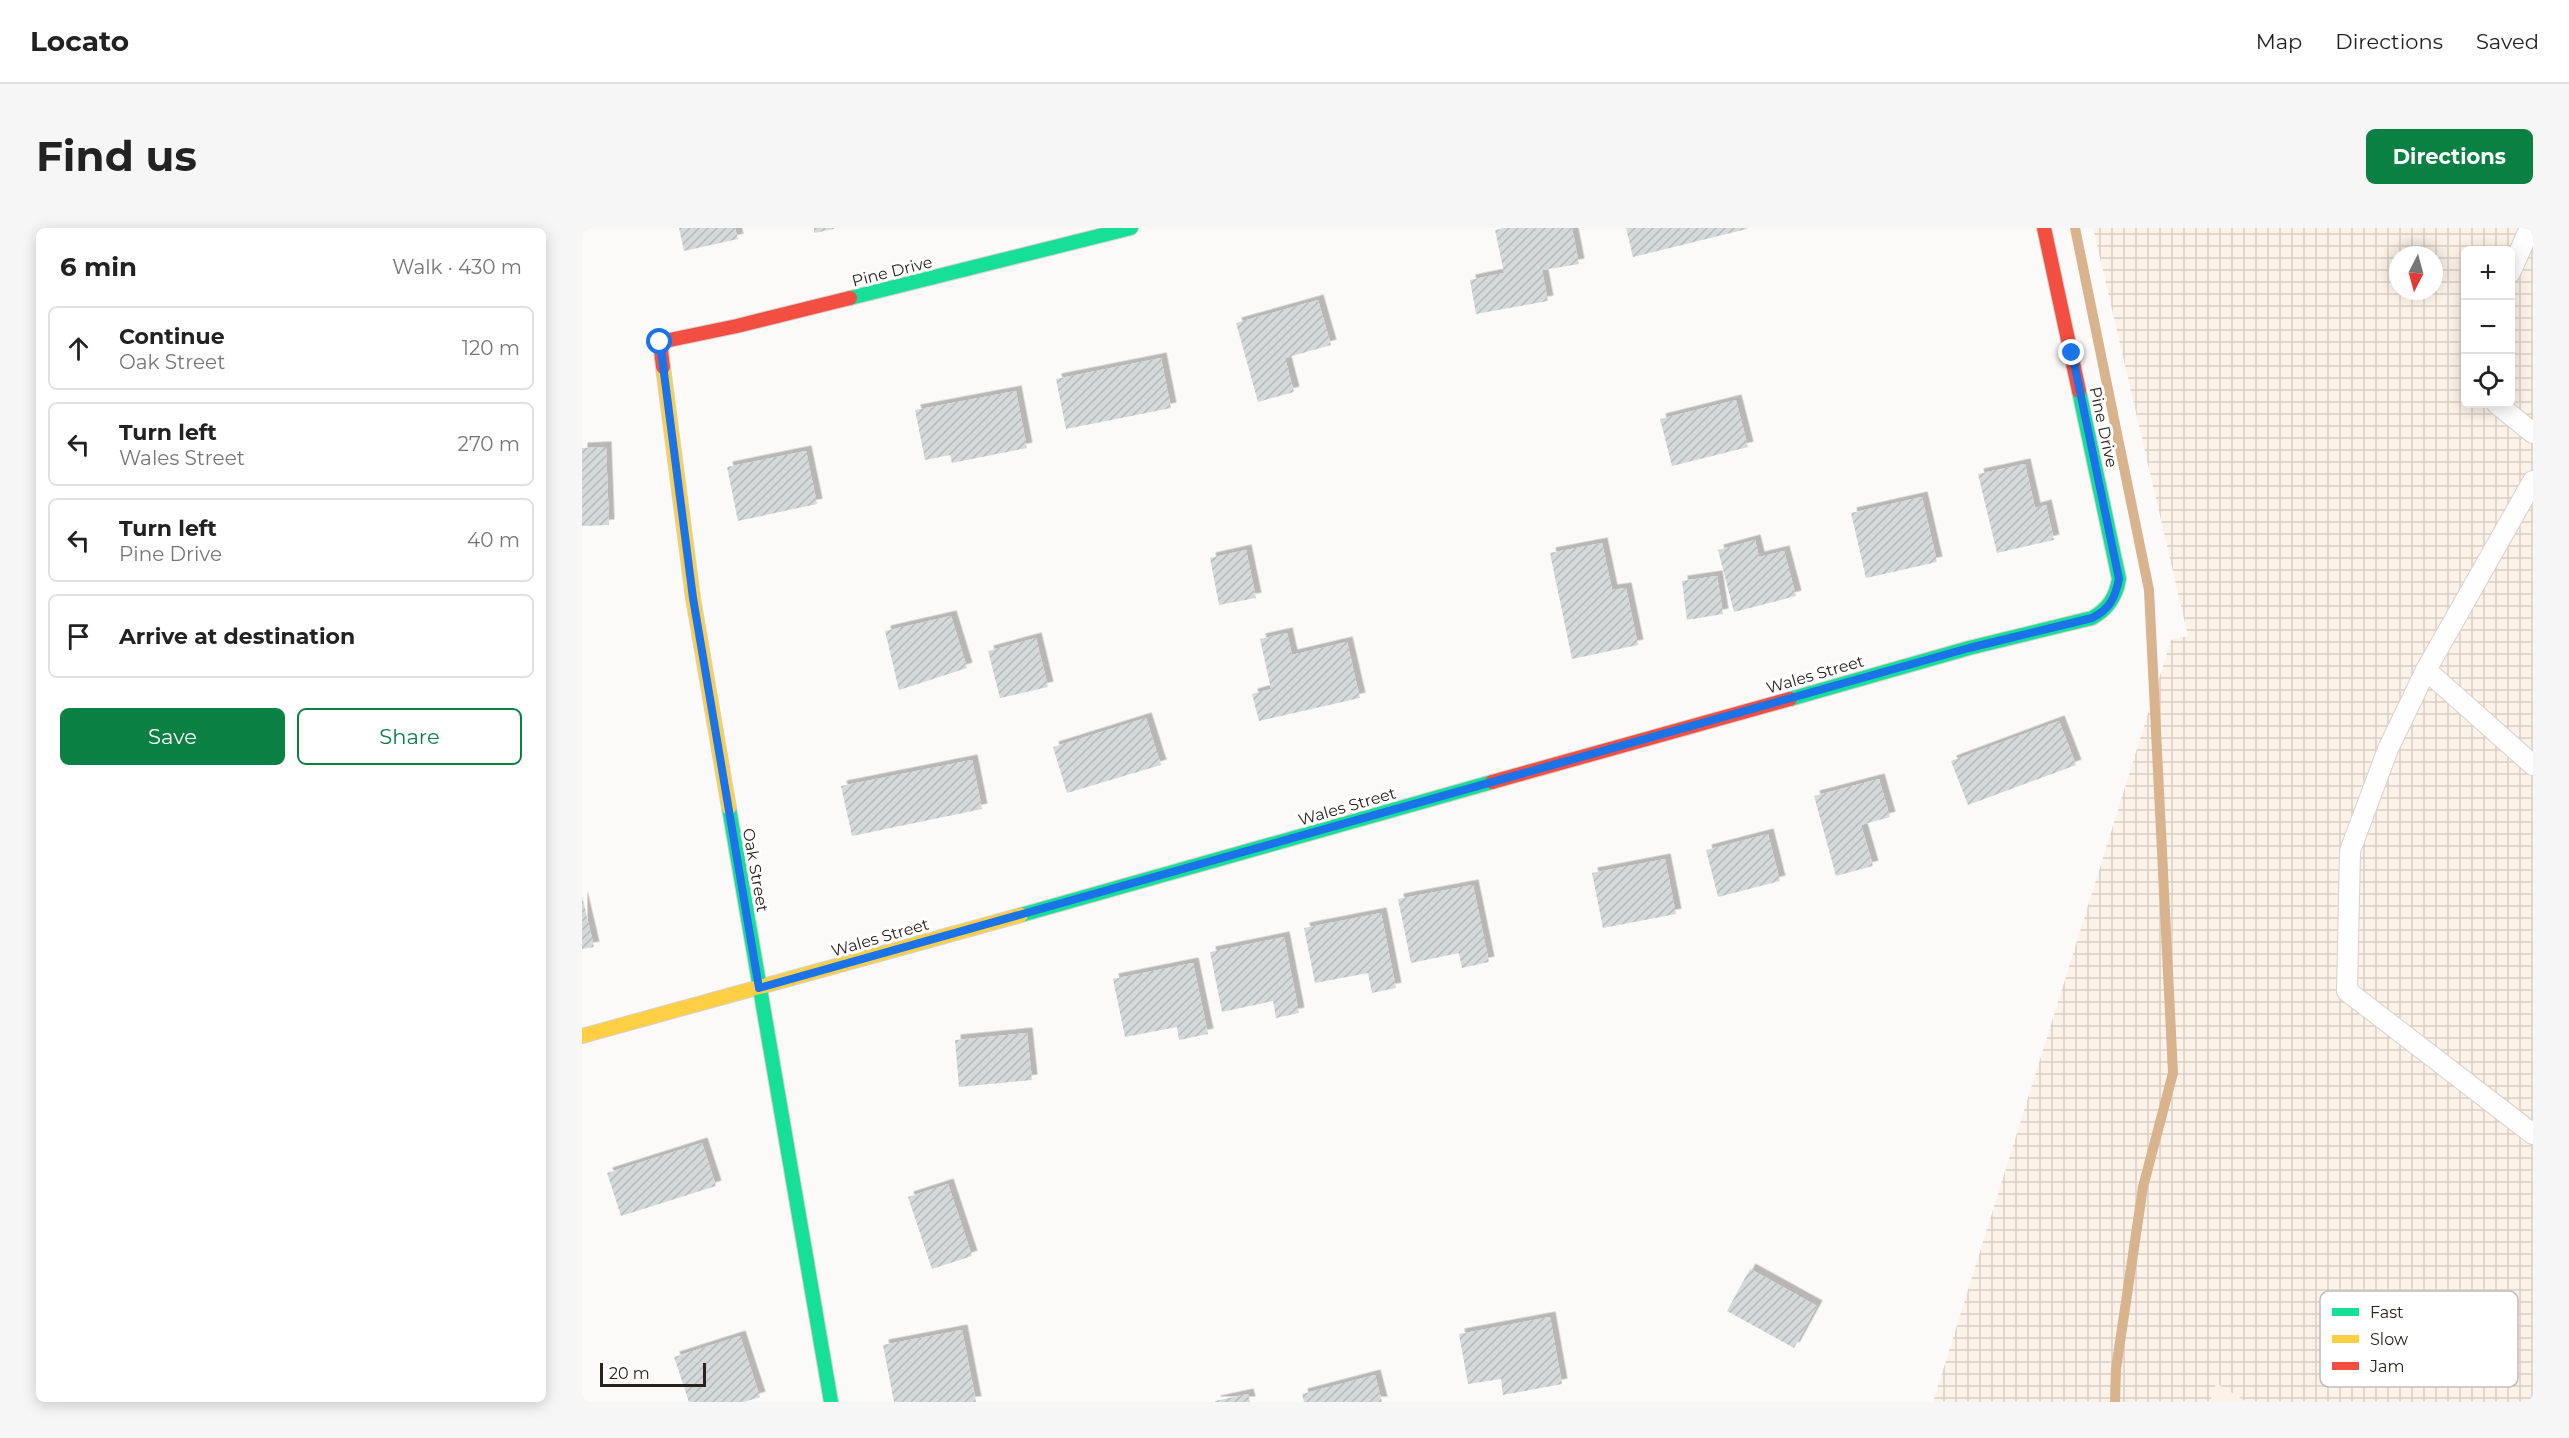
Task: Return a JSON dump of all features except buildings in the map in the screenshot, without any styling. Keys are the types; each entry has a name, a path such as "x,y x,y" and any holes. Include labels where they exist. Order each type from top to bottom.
{"street":[{"name":"Pine Drive","path":"660,342 737,326 1131,228"},
{"name":"Pine Drive","path":"2044,228 2119,579 2115,598"},
{"name":"Oak Street","path":"660,342 693,598 831,1402"},
{"name":"Wales Street","path":"582,1036 1969,648 2092,618 2103,613 2115,598"}],"lane":[{"path":"2515,264 2530,228"},
{"path":"2502,408 2533,433"},
{"path":"2533,481 2426,670 2388,749 2350,850 2347,991 2533,1134"},
{"path":"2426,670 2533,765"}],"shaded area":[{"path":"2093,228 2533,228 2533,1402 2247,1402 2216,1383 2210,1402 1933,1402 2171,640 2188,636"},
{"path":"2216,1383 2247,1402 2210,1402"}],"waterway":[{"path":"2075,228 2149,590 2173,1073 2143,1187 2116,1369 2115,1402"}],"traffic: fast":[{"path":"850,298 1131,228"},
{"path":"1790,699 1969,648 2092,618 2103,611 2113,597 2119,579 2079,391"},
{"path":"1021,915 1492,782"},
{"path":"729,808 831,1402"}],"traffic: slow":[{"path":"663,367 693,598 729,808"},
{"path":"582,1036 1021,915"}],"traffic: jam":[{"path":"2044,228 2079,391"},
{"path":"663,367 660,342 850,298"},
{"path":"1492,782 1790,699"}],"route":[{"path":"660,342 693,598 759,988 1969,648 2092,618 2103,613 2115,598 2119,579 2072,353"}]}
